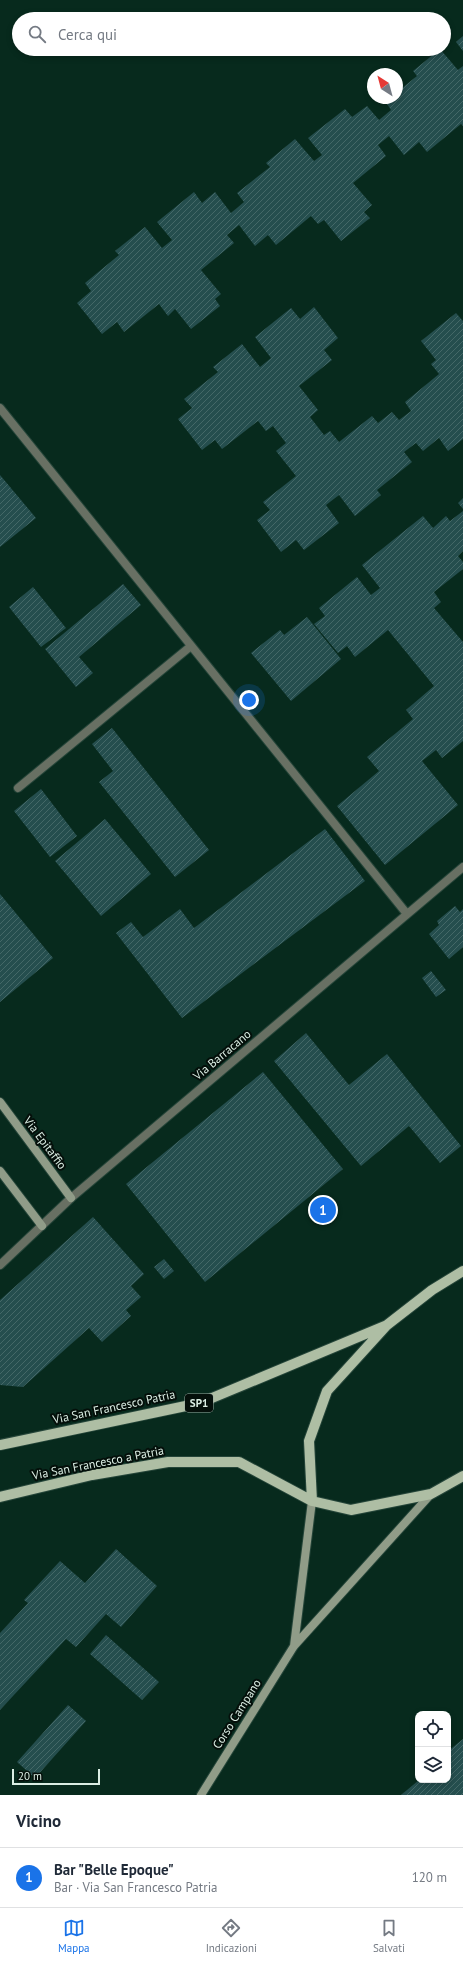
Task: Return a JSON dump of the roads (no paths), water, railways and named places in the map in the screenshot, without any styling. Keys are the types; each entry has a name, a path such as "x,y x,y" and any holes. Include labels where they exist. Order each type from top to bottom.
{"main road":[{"name":"Via Epitaffio","path":"0,1102 71,1198"},
{"path":"0,1171 42,1226"},
{"path":"294,1646 312,1501 309,1441 327,1391 387,1325 432,1290 463,1271"},
{"name":"Via San Francesco Patria","path":"0,1445 200,1402 387,1325"},
{"name":"Via San Francesco a Patria","path":"0,1497 92,1475 168,1462 239,1462 312,1501 351,1510 431,1494 463,1476"},
{"path":"294,1646 431,1494"},
{"name":"Corso Campano","path":"201,1795 294,1646"}],"street":[{"path":"0,408 407,914"},
{"path":"18,788 191,646"},
{"name":"Via Barracano","path":"0,1266 71,1198 463,866"}],"place":[{"name":"Bar \"Belle Epoque\"","path":"323,1210"}]}
